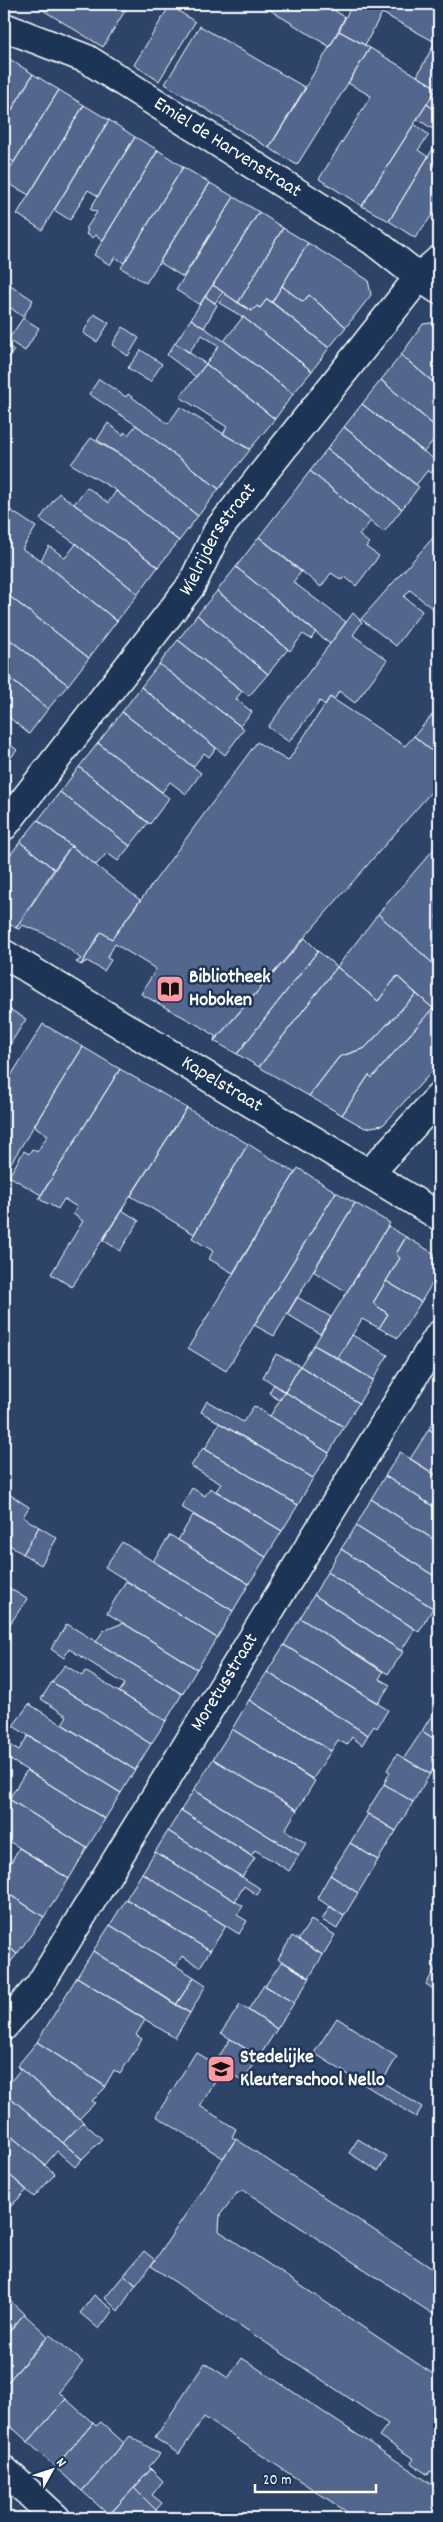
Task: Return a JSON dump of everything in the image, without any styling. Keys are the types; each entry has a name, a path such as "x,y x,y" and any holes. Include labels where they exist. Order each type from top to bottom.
{"street":[{"name":"Emiel de Harvenstraat","path":"4,27 87,59 373,242 429,283"},
{"name":"Wielrijdersstraat","path":"4,826 191,586 218,530 429,283 439,260"},
{"name":"Kapelstraat","path":"4,954 439,1216"},
{"path":"369,1174 439,1097"},
{"name":"Moretusstraat","path":"4,2026 39,1986 439,1335"},
{"path":"4,2470 56,2518"}],"building":[{"path":"33,4 129,4 103,47"},
{"path":"260,4 324,4 345,17 330,47"},
{"path":"352,4 439,4 439,35 435,42 382,13 365,45 339,31"},
{"path":"170,5 195,22 159,81 134,65"},
{"path":"200,26 306,88 269,148 165,84"},
{"path":"339,31 370,48 297,165 269,148"},
{"path":"439,35 439,85 437,88 417,76"},
{"path":"370,48 437,88 362,206 319,179 371,96 348,83"},
{"path":"8,58 33,74 4,123 4,66"},
{"path":"33,74 59,90 14,162 4,156 4,123"},
{"path":"439,85 439,113 427,104"},
{"path":"59,90 84,105 29,195 4,181 4,178"},
{"path":"427,104 439,113 439,143 433,138 436,131 417,119"},
{"path":"84,105 109,120 42,230 17,214"},
{"path":"109,120 135,137 98,196 88,190 70,220 54,210"},
{"path":"414,124 429,135 418,150 428,157 389,221 362,206"},
{"path":"135,137 158,150 103,240 96,235 93,238 86,234 88,230 86,229 97,212 90,209"},
{"path":"437,142 439,143 439,206 415,238 389,221"},
{"path":"158,150 183,167 124,263 115,257 110,265 94,255"},
{"path":"183,167 210,183 146,283 121,268"},
{"path":"210,183 234,197 183,277 159,262"},
{"path":"234,197 259,212 200,305 176,290"},
{"path":"259,212 283,228 238,303 213,285"},
{"path":"283,228 308,243 272,302 267,299 260,308 257,306 252,311 238,303"},
{"path":"308,243 368,280 371,295 346,327 309,295 303,302 282,286"},
{"path":"9,284 33,300 23,317 4,303 4,292"},
{"path":"213,285 223,292 215,303 205,296"},
{"path":"282,286 303,302 309,295 346,327 329,348 272,302"},
{"path":"225,294 252,311 257,306 260,308 267,299 329,348 312,371 243,317 219,303"},
{"path":"205,296 217,305 204,328 191,319"},
{"path":"94,314 109,323 97,342 83,333"},
{"path":"243,317 312,371 293,394 224,341"},
{"path":"23,318 39,328 25,351 8,340"},
{"path":"191,319 224,341 293,394 275,419 206,364 219,346 202,335 189,352 175,343"},
{"path":"438,322 439,387 401,355 423,324"},
{"path":"123,327 139,338 128,356 112,345"},
{"path":"4,343 14,350 4,365"},
{"path":"175,343 206,364 196,377 167,355"},
{"path":"141,350 162,364 150,382 128,368"},
{"path":"401,355 439,387 439,399 435,407 439,410 439,422 436,427 381,380"},
{"path":"206,364 275,419 250,449 223,434 227,427 180,397"},
{"path":"99,379 126,397 128,394 168,424 180,407 250,450 219,489 136,425 89,394"},
{"path":"381,380 439,430 439,433 424,452 362,404"},
{"path":"362,404 439,463 431,473 428,470 416,485 344,427"},
{"path":"108,423 123,435 124,432 128,435 136,425 219,489 198,516 127,459 97,440"},
{"path":"344,427 419,487 402,509 327,449"},
{"path":"91,438 127,459 198,516 179,541 114,489 71,464"},
{"path":"327,449 402,509 384,532 310,471"},
{"path":"310,471 371,521 359,535 369,543 366,547 379,556 356,586 344,576 342,580 331,573 321,587 259,537"},
{"path":"87,487 108,503 116,491 179,541 158,567 74,504"},
{"path":"59,493 158,567 138,594 76,544 40,519"},
{"path":"4,506 36,527 22,549 41,560 117,621 89,658 4,592"},
{"path":"439,531 439,614 410,590 404,597 422,611 396,646 361,619"},
{"path":"259,537 301,572 293,582 346,622 330,644 236,567"},
{"path":"76,544 138,594 117,621 41,560 49,546 65,558"},
{"path":"236,567 316,632 311,639 303,634 290,651 217,591"},
{"path":"217,591 288,649 268,674 197,615"},
{"path":"4,592 89,658 68,685 4,635"},
{"path":"353,613 362,622 353,635 387,660 355,703 339,691 334,700 330,697 325,705 320,701 289,742 268,727"},
{"path":"197,615 268,674 249,696 178,640"},
{"path":"4,635 68,685 48,709 4,674"},
{"path":"178,640 242,691 236,699 252,712 240,726 159,664"},
{"path":"159,664 244,729 225,755 141,687"},
{"path":"4,674 48,709 29,734 4,713"},
{"path":"141,687 216,748 209,757 204,753 193,767 122,712"},
{"path":"330,697 405,746 414,736 439,757 439,783 214,1041 215,1036 207,1030 141,994 156,969 115,944 107,958 111,960 104,971 87,961 81,965 101,932 112,939 257,742 288,761"},
{"path":"439,707 439,757 414,736"},
{"path":"122,712 201,773 186,794 170,782 162,792 98,743"},
{"path":"4,740 17,750 6,764 4,762"},
{"path":"98,743 169,798 150,824 79,767"},
{"path":"79,767 148,823 130,846 60,792"},
{"path":"60,792 130,846 118,861 107,853 96,865 38,820"},
{"path":"38,820 71,846 54,869 20,842"},
{"path":"20,842 54,869 16,928 4,921 4,863"},
{"path":"439,843 439,913 436,917 439,921 439,969 378,914"},
{"path":"71,846 140,900 112,939 101,932 81,965 76,962 81,959 64,945 41,932 22,925 19,929 16,928"},
{"path":"378,914 439,969 439,1014 397,976 378,1001 337,967"},
{"path":"305,938 318,951 237,1054 214,1041"},
{"path":"318,951 337,967 259,1067 237,1054"},
{"path":"337,967 378,1001 397,976 416,994 365,1048 339,1057 309,1096 259,1067"},
{"path":"416,994 433,1008 372,1078 369,1075 342,1115 309,1096 339,1057 365,1048"},
{"path":"4,1006 26,1019 4,1054"},
{"path":"433,1008 439,1014 439,1064 383,1125 365,1128 342,1115 369,1075 372,1078"},
{"path":"43,1024 83,1047 4,1174 4,1087"},
{"path":"83,1047 120,1069 41,1195 9,1176 24,1151 29,1154 32,1149 37,1152 48,1135 34,1126"},
{"path":"120,1069 187,1108 72,1287 51,1274 83,1221 73,1214 77,1207 64,1199 58,1209 39,1199"},
{"path":"187,1108 248,1144 194,1234 131,1196"},
{"path":"248,1144 295,1173 233,1273 209,1259 213,1251 192,1238"},
{"path":"439,1146 439,1172 434,1169 431,1154"},
{"path":"298,1168 336,1192 226,1371 188,1348"},
{"path":"336,1192 355,1203 274,1336 254,1325"},
{"path":"355,1203 390,1223 347,1292 313,1271"},
{"path":"122,1210 139,1221 120,1251 103,1240"},
{"path":"388,1226 406,1237 396,1254 400,1258 373,1303 388,1314 379,1328 362,1319 338,1358 314,1345"},
{"path":"406,1237 435,1254 439,1272 421,1302 386,1281 400,1258 396,1254"},
{"path":"386,1281 421,1302 398,1338 379,1328 388,1314 373,1303"},
{"path":"297,1297 331,1317 320,1334 287,1314"},
{"path":"352,1335 388,1355 373,1380 338,1358"},
{"path":"314,1345 373,1380 359,1403 300,1366"},
{"path":"276,1354 300,1366 285,1392 263,1377"},
{"path":"300,1366 359,1403 344,1427 285,1392"},
{"path":"274,1384 285,1392 279,1400 269,1393"},
{"path":"285,1392 344,1427 329,1453 270,1416"},
{"path":"207,1401 243,1422 254,1406 329,1453 313,1478 201,1412"},
{"path":"439,1412 439,1436 429,1429"},
{"path":"219,1423 313,1478 298,1505 205,1449"},
{"path":"429,1429 439,1436 439,1477 410,1459"},
{"path":"203,1448 298,1505 282,1531 216,1491 221,1484 191,1466"},
{"path":"400,1452 439,1477 439,1510 385,1476"},
{"path":"385,1476 439,1510 439,1543 371,1499"},
{"path":"192,1488 205,1496 210,1488 282,1531 266,1557 181,1507"},
{"path":"4,1491 29,1507 23,1517 39,1527 23,1554 4,1541"},
{"path":"371,1499 439,1543 439,1579 356,1526"},
{"path":"193,1515 266,1557 249,1584 178,1540"},
{"path":"356,1526 439,1579 439,1612 341,1549"},
{"path":"39,1527 57,1538 41,1565 23,1554"},
{"path":"170,1535 249,1584 233,1611 153,1561"},
{"path":"122,1542 233,1611 217,1638 105,1567"},
{"path":"341,1549 433,1608 419,1632 327,1572"},
{"path":"327,1572 415,1629 401,1651 314,1595"},
{"path":"126,1581 217,1638 197,1669 107,1613"},
{"path":"4,1585 27,1599 10,1624 4,1620"},
{"path":"314,1595 403,1652 388,1674 300,1618"},
{"path":"300,1618 383,1672 379,1679 390,1685 378,1703 284,1645"},
{"path":"123,1623 197,1669 182,1694 96,1642 103,1631"},
{"path":"67,1624 182,1694 166,1721 119,1692 125,1684 69,1649 64,1658 51,1649"},
{"path":"284,1645 388,1710 377,1728 374,1726 368,1735 267,1672"},
{"path":"65,1665 82,1676 85,1671 166,1721 151,1744 52,1682"},
{"path":"267,1672 368,1735 362,1745 352,1737 347,1745 338,1740 331,1751 249,1700"},
{"path":"52,1682 151,1744 135,1770 62,1724 67,1716 41,1699"},
{"path":"249,1700 331,1751 313,1779 232,1729"},
{"path":"29,1704 135,1770 121,1793 13,1726"},
{"path":"434,1711 439,1715 439,1742 422,1731"},
{"path":"232,1729 315,1781 297,1810 213,1759"},
{"path":"422,1731 439,1742 439,1760 430,1774 404,1758"},
{"path":"28,1736 121,1793 105,1819 4,1756 5,1742 19,1750"},
{"path":"397,1754 430,1774 413,1802 384,1784 390,1772 387,1770"},
{"path":"213,1759 297,1810 285,1830 306,1843 299,1855 194,1790"},
{"path":"27,1770 105,1819 87,1848 9,1799"},
{"path":"384,1784 413,1802 396,1831 366,1813"},
{"path":"194,1790 299,1855 289,1871 255,1850 251,1856 181,1810"},
{"path":"9,1799 87,1848 69,1879 4,1838 4,1807"},
{"path":"181,1810 255,1858 242,1877 168,1831"},
{"path":"368,1814 396,1831 378,1860 350,1843"},
{"path":"168,1831 261,1889 257,1895 244,1886 235,1901 155,1852"},
{"path":"350,1843 378,1860 358,1893 330,1875"},
{"path":"19,1848 69,1879 44,1917 4,1891 4,1875"},
{"path":"155,1852 243,1906 237,1915 247,1921 239,1934 142,1873"},
{"path":"142,1873 226,1926 210,1951 126,1899"},
{"path":"330,1875 358,1893 344,1916 317,1898"},
{"path":"4,1891 44,1917 17,1954 4,1943"},
{"path":"126,1899 210,1951 200,1967 182,1956 176,1966 110,1925"},
{"path":"330,1906 344,1916 337,1929 322,1920"},
{"path":"311,1920 335,1935 323,1955 298,1940"},
{"path":"110,1925 194,1977 176,2005 93,1951"},
{"path":"292,1936 323,1955 309,1978 278,1959"},
{"path":"4,1943 17,1954 4,1970"},
{"path":"93,1951 190,2013 175,2038 77,1977"},
{"path":"282,1961 310,1978 294,2003 265,1986"},
{"path":"439,1963 439,1993 426,1984"},
{"path":"77,1977 145,2020 136,2035 142,2039 120,2074 114,2070 105,2086 37,2042"},
{"path":"194,1977 206,1985 190,2013 176,2005"},
{"path":"264,1985 294,2003 277,2029 248,2010"},
{"path":"240,2005 277,2029 259,2057 221,2033"},
{"path":"337,2018 397,2057 382,2082 422,2107 416,2117 314,2053"},
{"path":"230,2039 259,2057 243,2081 215,2063"},
{"path":"37,2042 106,2087 92,2101 95,2103 79,2119 17,2066"},
{"path":"196,2052 223,2069 200,2106 236,2129 232,2137 236,2139 223,2158 156,2116"},
{"path":"17,2066 83,2122 63,2143 4,2092 4,2081 11,2081 20,2070"},
{"path":"4,2092 82,2159 75,2167 57,2151 45,2165 4,2130"},
{"path":"83,2122 102,2139 82,2159 63,2143"},
{"path":"4,2130 55,2174 34,2197 4,2170"},
{"path":"236,2139 439,2273 439,2318 243,2190 236,2194 220,2215 219,2231 439,2378 439,2477 430,2471 428,2475 411,2463 414,2459 379,2436 388,2424 151,2266"},
{"path":"358,2139 387,2157 378,2171 349,2153"},
{"path":"4,2170 27,2190 5,2212 4,2211"},
{"path":"144,2251 155,2260 136,2285 124,2275"},
{"path":"124,2275 136,2285 118,2311 105,2298"},
{"path":"4,2295 24,2314 4,2338"},
{"path":"94,2295 113,2310 99,2329 80,2313"},
{"path":"24,2314 48,2336 4,2386 4,2338"},
{"path":"50,2335 83,2362 59,2392 66,2399 28,2442 4,2420 4,2386"},
{"path":"242,2358 439,2489 439,2518 356,2518 204,2417 179,2454 155,2438 205,2363 228,2378"},
{"path":"66,2399 93,2423 55,2467 28,2442"},
{"path":"101,2422 124,2443 82,2491 55,2467 93,2423 96,2426"},
{"path":"130,2436 160,2454 149,2467 151,2469 109,2515 82,2491"},
{"path":"151,2469 163,2481 152,2495 162,2503 156,2510 134,2488"},
{"path":"134,2488 156,2510 157,2518 113,2518 109,2515"}],"place":[{"name":"Bibliotheek Hoboken","path":"170,989"},
{"name":"Stedelijke Kleuterschool Nello","path":"221,2069"}]}
